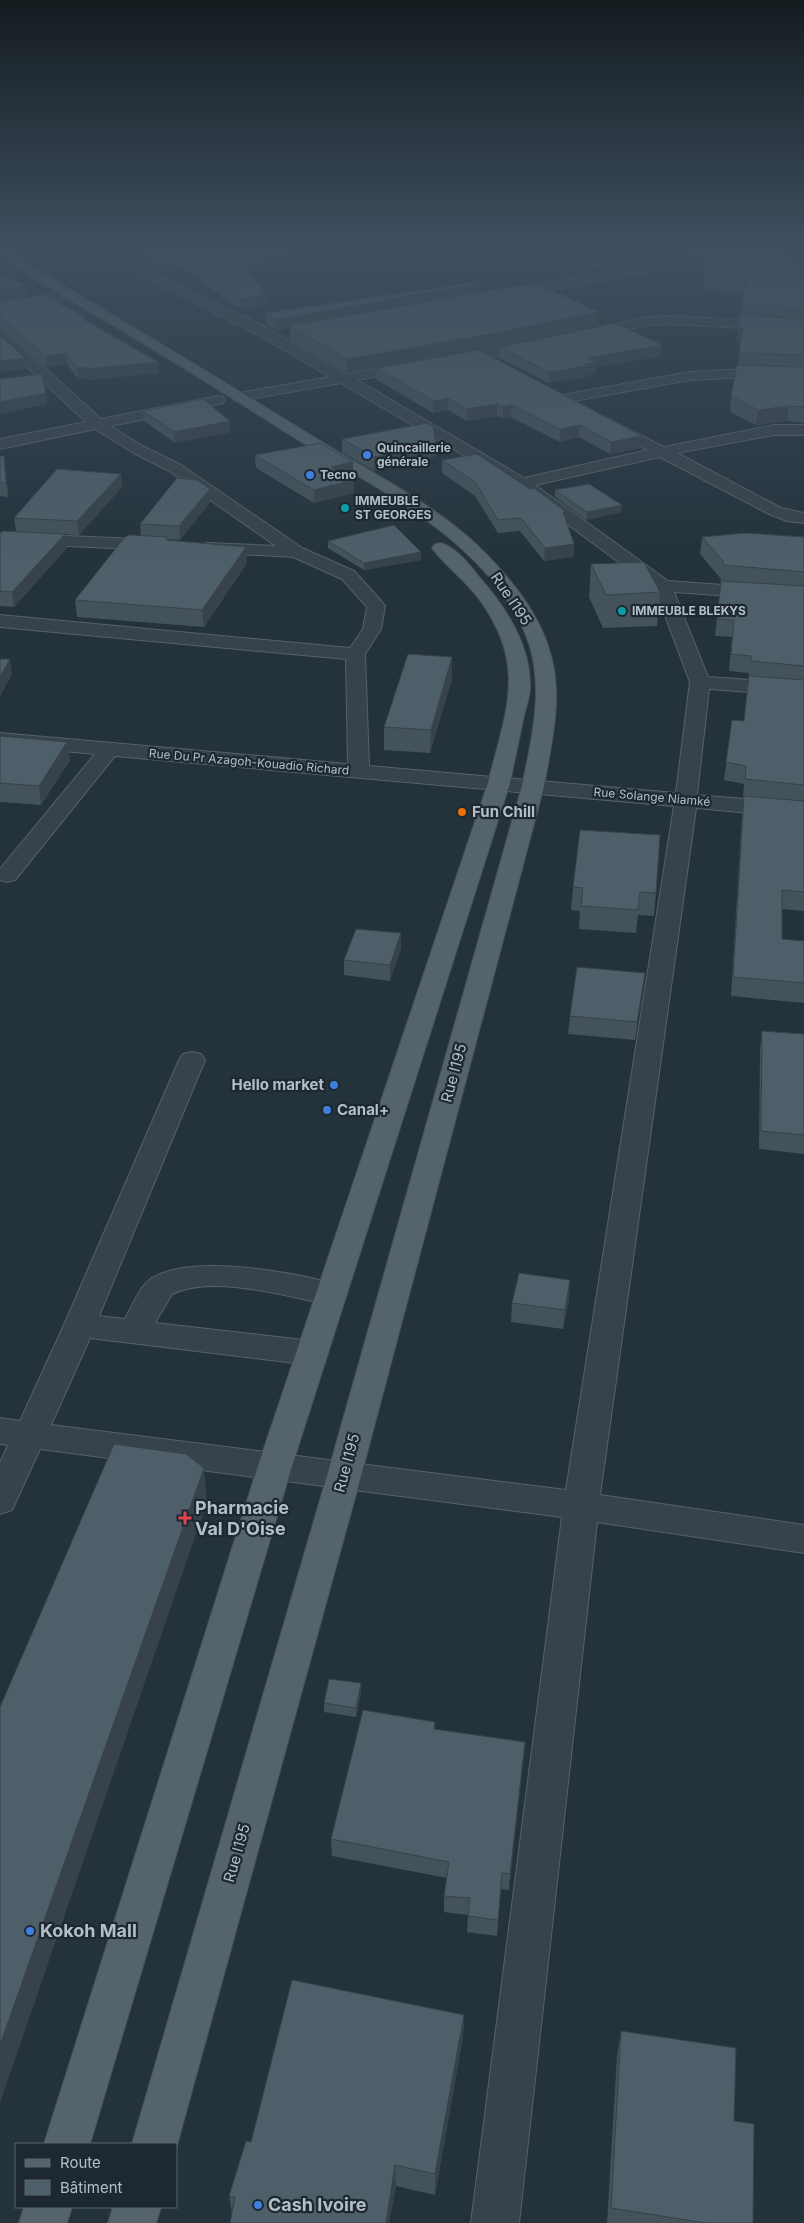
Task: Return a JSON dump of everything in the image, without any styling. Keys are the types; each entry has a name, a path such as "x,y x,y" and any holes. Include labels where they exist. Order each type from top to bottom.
{"main road":[{"name":"Rue I195","path":"154,353 415,508 456,536 487,564 525,615 541,650 547,689 541,743 533,786 344,1476 155,2143"},
{"name":"Rue I195","path":"67,2143 274,1466 499,783 520,690 515,652 501,619 465,570 436,542 229,398"},
{"path":"43,2223 48,2208"},
{"path":"132,2223 137,2208"}],"street":[{"path":"19,353 96,423 137,449 175,468 296,552 348,575 376,606 372,628 355,654 359,771"},
{"path":"300,353 522,483 662,586 700,682 686,800 581,1506 496,2223"},
{"path":"0,444 96,423 229,398 496,353"},
{"path":"481,356 497,364"},
{"path":"562,398 690,376 748,373 804,376"},
{"path":"24,376 40,374"},
{"path":"546,390 775,511 787,516 804,518"},
{"path":"522,483 774,430 804,430"},
{"path":"0,538 296,552"},
{"path":"662,586 804,596"},
{"path":"0,621 355,654"},
{"path":"700,682 804,690"},
{"name":"Rue Du Pr Azagoh-Kouadio Richard","path":"0,739 499,783"},
{"path":"2,878 109,750"},
{"name":"Rue Solange Niamké","path":"499,783 804,811"},
{"path":"0,1500 14,1433 80,1325 192,1060"},
{"path":"134,1332 161,1286 189,1275 213,1275 332,1294"},
{"path":"80,1325 312,1353"},
{"path":"14,1433 581,1506 804,1539"}],"building":[{"path":"0,353 19,353 25,358 0,361"},
{"path":"41,353 142,353 158,362 88,369 87,367 77,368 66,353 45,356"},
{"path":"336,353 383,353 347,359"},
{"path":"463,353 484,353 642,436 611,442 580,425 560,429 512,405 503,407 498,404 467,409 448,398 434,401 377,368"},
{"path":"511,353 617,353 587,358 596,363 585,364 588,366 549,372"},
{"path":"739,353 804,353 804,355"},
{"path":"737,365 804,367 804,407 789,406 758,410 731,396"},
{"path":"42,374 46,393 0,402 0,379"},
{"path":"203,399 230,421 174,432 143,411"},
{"path":"427,423 433,426 436,443 374,457 342,439"},
{"path":"320,443 353,462 331,467 354,480 314,490 255,455"},
{"path":"477,454 530,489 534,488 565,511 563,512 574,544 545,548 521,518 498,520 476,483 442,460"},
{"path":"0,456 4,456 6,483 0,483"},
{"path":"57,469 121,474 77,521 14,518"},
{"path":"177,478 197,480 210,489 179,526 140,524"},
{"path":"589,484 622,505 587,512 555,490"},
{"path":"394,525 421,552 364,563 328,541"},
{"path":"3,531 65,534 12,592 0,591 0,534"},
{"path":"746,533 804,537 804,572 723,565 723,561 702,537"},
{"path":"129,535 168,537 166,540 246,547 202,610 75,600 124,538"},
{"path":"644,562 660,592 606,595 591,564"},
{"path":"721,581 804,586 804,666 751,661 751,656 731,654 734,620 717,619"},
{"path":"408,654 452,657 431,730 384,727"},
{"path":"0,659 10,659 0,677"},
{"path":"749,676 804,680 804,785 745,779 746,766 726,762 732,720 744,721"},
{"path":"0,736 67,742 39,786 0,783"},
{"path":"744,796 804,801 804,892 782,890 782,939 804,941 804,983 733,977"},
{"path":"580,830 660,835 656,893 640,892 638,910 581,906 583,888 573,887"},
{"path":"356,929 401,933 390,965 344,960"},
{"path":"577,967 645,973 637,1022 570,1016"},
{"path":"762,1031 804,1034 804,1135 761,1131"},
{"path":"519,1273 570,1280 565,1310 512,1303"},
{"name":"Kokoh Mall","path":"114,1444 186,1454 204,1468 0,2045 0,1707"},
{"path":"329,1679 361,1683 356,1708 324,1703"},
{"path":"363,1710 435,1722 434,1729 525,1742 510,1874 502,1873 498,1920 468,1916 470,1898 444,1896 449,1862 331,1839"},
{"path":"292,1980 464,2015 435,2174 395,2165 386,2223 230,2223 235,2197 229,2196 246,2141 251,2142"},
{"path":"621,2031 736,2048 734,2121 754,2124 753,2223 706,2223 611,2208"}],"place":[{"name":"Quincaillerie générale","path":"367,455"},
{"name":"Tecno","path":"310,475"},
{"name":"IMMEUBLE ST GEORGES","path":"345,508"},
{"name":"IMMEUBLE BLEKYS","path":"622,611"},
{"name":"Fun Chill","path":"462,812"},
{"name":"Hello market","path":"334,1085"},
{"name":"Canal+","path":"327,1110"},
{"name":"Pharmacie Val D'Oise","path":"185,1518"},
{"name":"Kokoh Mall","path":"30,1931"},
{"name":"Cash Ivoire","path":"258,2205"}]}
